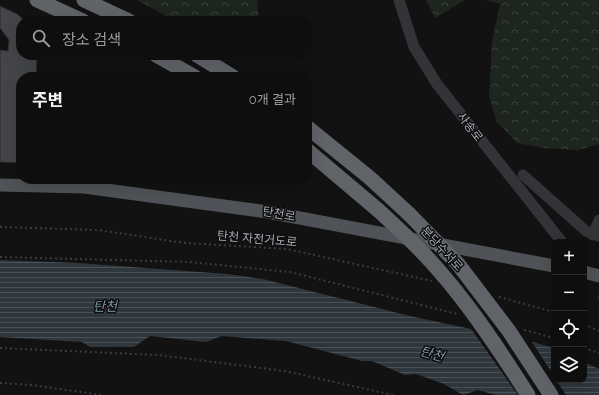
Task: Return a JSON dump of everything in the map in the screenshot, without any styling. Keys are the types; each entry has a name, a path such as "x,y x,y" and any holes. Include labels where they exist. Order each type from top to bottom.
{"highway":[{"path":"37,0 72,16"},
{"path":"84,0 118,16"},
{"path":"165,60 186,72"},
{"path":"206,60 225,72"},
{"name":"분당수서로","path":"312,131 349,160 410,214 458,264 510,331 551,395"},
{"name":"분당수서로","path":"312,154 378,210 419,249 448,283 482,328 528,395"}],"main road":[{"name":"탄천로","path":"0,184 84,187 268,212 551,265"}],"street":[{"name":"사송로","path":"399,0 414,47 437,84 490,153 560,239"},
{"path":"523,175 586,231 596,236 599,220"}],"path":[{"name":"탄천 자전거도로","path":"0,226 98,230 185,243 287,249 436,282"},
{"path":"0,257 190,262 290,272 459,314"},
{"path":"496,296 551,311"},
{"path":"587,325 599,331"},
{"path":"520,329 551,337"},
{"path":"0,348 158,355 285,371 392,395"},
{"path":"587,349 599,353"},
{"path":"0,383 32,385 102,395"}],"green space":[{"path":"137,0 257,0 259,16 166,16"},
{"path":"426,0 465,0 435,18"},
{"path":"485,0 599,0 599,144 578,150 544,148 517,143 497,122 489,97 492,42 500,4"}],"water":[{"name":"탄천","path":"0,260 78,263 227,274 263,279 410,316 551,347 551,383 587,383 587,363 599,369 599,395 496,395 478,390 463,395 444,384 416,374 405,375 372,361 362,361 286,341 222,336 206,342 150,336 134,347 90,347 82,342 0,337"}],"pier":[{"path":"469,326 530,339 551,371 551,383 558,383 566,395 518,395"}],"building":[{"path":"0,6 19,16 16,16 16,60 37,60 36,72 16,72 16,163 0,162 0,50 8,51 9,40 0,28"}]}
